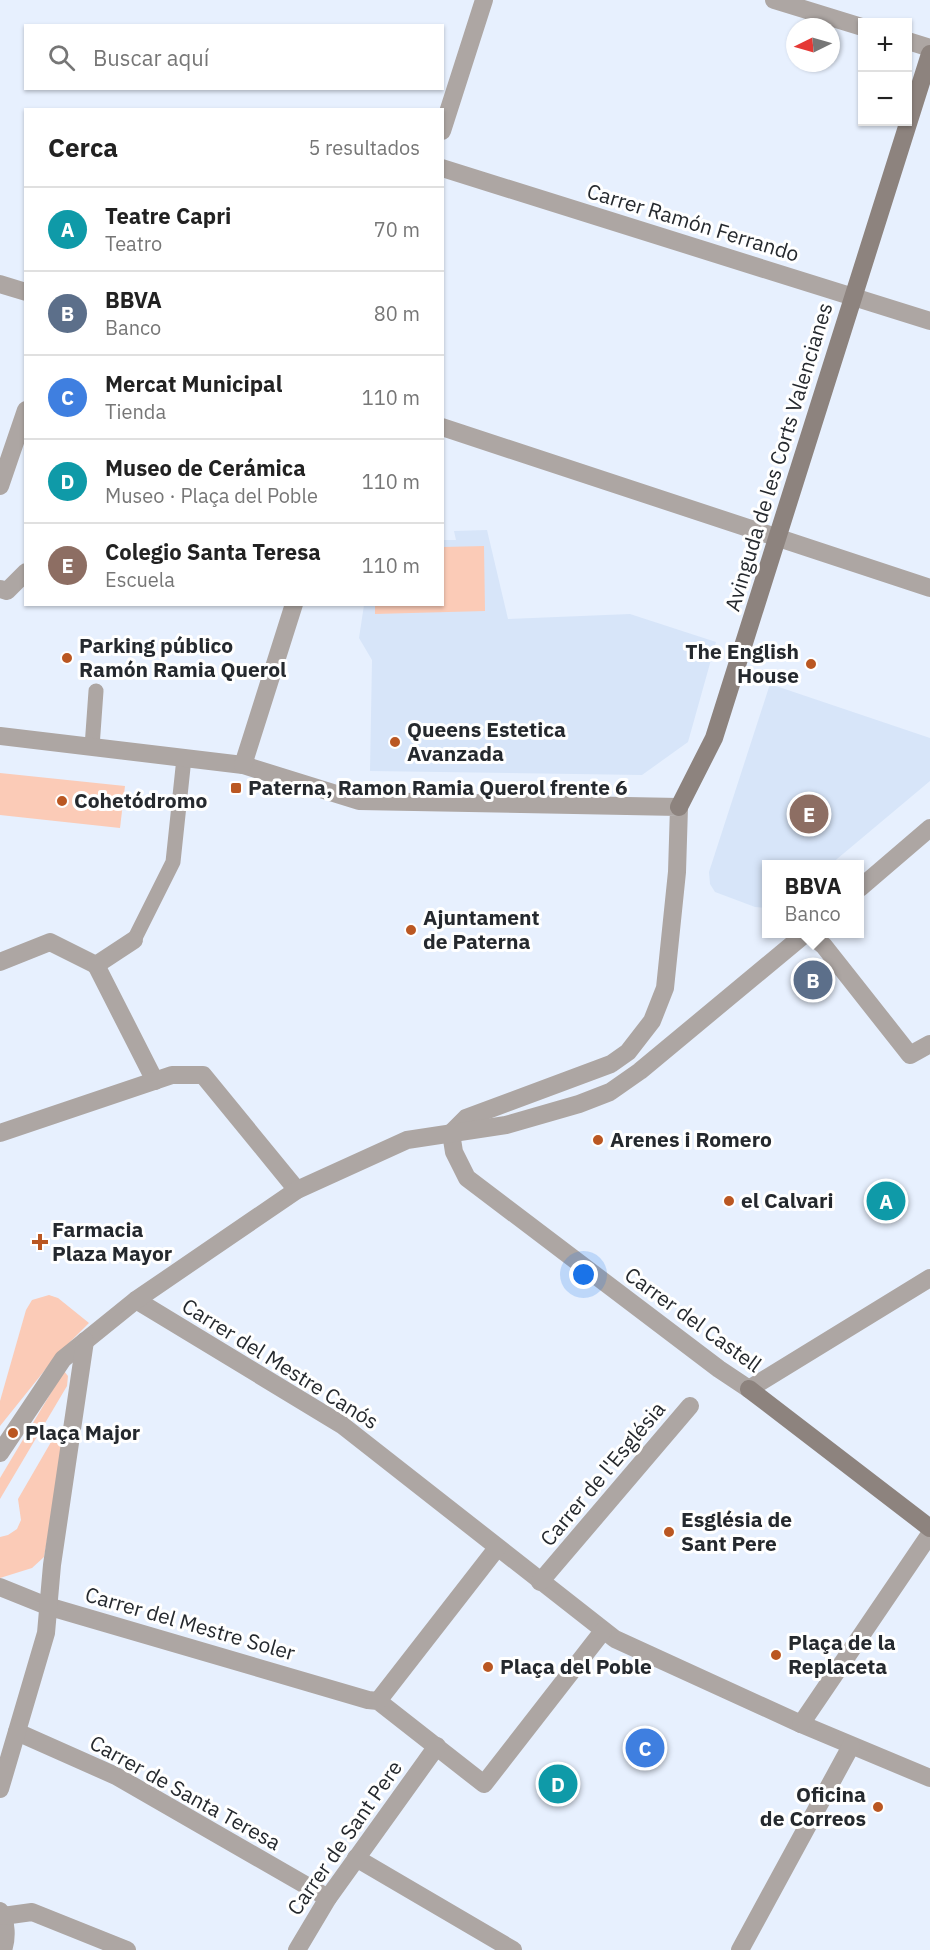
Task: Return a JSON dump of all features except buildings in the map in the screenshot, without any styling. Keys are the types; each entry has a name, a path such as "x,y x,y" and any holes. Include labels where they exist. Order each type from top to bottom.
{"street":[{"path":"444,125 484,0"},
{"path":"774,0 858,26"},
{"path":"912,42 930,48"},
{"name":"Avinguda de les Corts Valencianes","path":"451,1133 466,1118 611,1064 628,1052 652,1021 665,987 677,872 679,807 714,738 930,54"},
{"name":"Carrer Ramón Ferrando","path":"444,169 930,321"},
{"path":"0,284 24,291"},
{"path":"0,486 24,416"},
{"path":"444,428 930,588"},
{"path":"0,589 7,591 24,574"},
{"path":"243,765 293,606"},
{"path":"0,736 243,765 359,801 679,807"},
{"path":"864,885 930,828"},
{"path":"0,1453 63,1359 136,1300 297,1190 407,1140 506,1125 579,1104 610,1092 640,1071 799,938"},
{"path":"815,938 910,1055 930,1044"},
{"path":"96,965 134,940"},
{"path":"0,962 50,942 96,965 155,1081"},
{"path":"0,1133 172,1075 203,1075 297,1190"},
{"name":"Carrer del Castell","path":"451,1133 454,1152 467,1178 930,1528"},
{"path":"749,1389 930,1278"},
{"name":"Carrer del Mestre Canós","path":"136,1300 342,1425 496,1548"},
{"path":"0,1789 46,1633 47,1606 85,1341"},
{"name":"Carrer de l'Església","path":"545,1576 690,1406"},
{"path":"801,1724 930,1534"},
{"path":"609,1635 484,1784 434,1750 373,1701 496,1548 545,1576 609,1635 801,1724 930,1778"},
{"name":"Carrer del Mestre Soler","path":"0,1587 47,1606 373,1701"},
{"name":"Carrer de Santa Teresa","path":"17,1732 116,1776 328,1898"},
{"path":"740,1950 851,1746"},
{"name":"Carrer de Sant Pere","path":"297,1950 328,1898 434,1750"},
{"path":"356,1858 513,1950"},
{"path":"3,1950 6,1941 2,1914 32,1912 127,1950"}],"lane":[{"path":"92,747 96,691"},
{"path":"134,940 173,862 184,758"}],"shaded area":[{"path":"487,530 508,619 630,614 716,642 688,742 642,775 370,771 372,660 359,638 364,606 444,606 444,540 456,540 454,531"},
{"path":"484,546 485,611 375,614 375,606 444,606 444,547"},
{"path":"770,684 930,738 930,781 836,860 762,860 762,908 715,892 710,884 709,872"},
{"name":"Cohetódromo","path":"0,773 125,786 120,828 0,815"},
{"path":"49,1295 58,1298 89,1323 57,1355 0,1426 0,1401 26,1310 32,1300"},
{"path":"64,1371 68,1376 67,1386 0,1499 0,1478"},
{"path":"58,1430 66,1436 44,1557 32,1568 0,1578 0,1537 17,1529 21,1520 18,1499"}],"place":[{"name":"Parking público Ramón Ramia Querol","path":"67,658"},
{"name":"The English House","path":"811,664"},
{"name":"Queens Estetica Avanzada","path":"395,742"},
{"name":"Paterna, Ramon Ramia Querol frente 6","path":"236,788"},
{"name":"Cohetódromo","path":"62,801"},
{"name":"Colegio Santa Teresa","path":"809,814"},
{"name":"Ajuntament de Paterna","path":"411,930"},
{"name":"BBVA","path":"813,980"},
{"name":"Arenes i Romero","path":"598,1140"},
{"name":"el Calvari","path":"729,1201"},
{"name":"Teatre Capri","path":"886,1201"},
{"name":"Farmacia Plaza Mayor","path":"40,1242"},
{"name":"Plaça Major","path":"13,1433"},
{"name":"Església de Sant Pere","path":"669,1532"},
{"name":"Plaça de la Replaceta","path":"776,1655"},
{"name":"Plaça del Poble","path":"488,1667"},
{"name":"Mercat Municipal","path":"645,1748"},
{"name":"Museo de Cerámica","path":"558,1784"},
{"name":"Oficina de Correos","path":"878,1807"}]}
